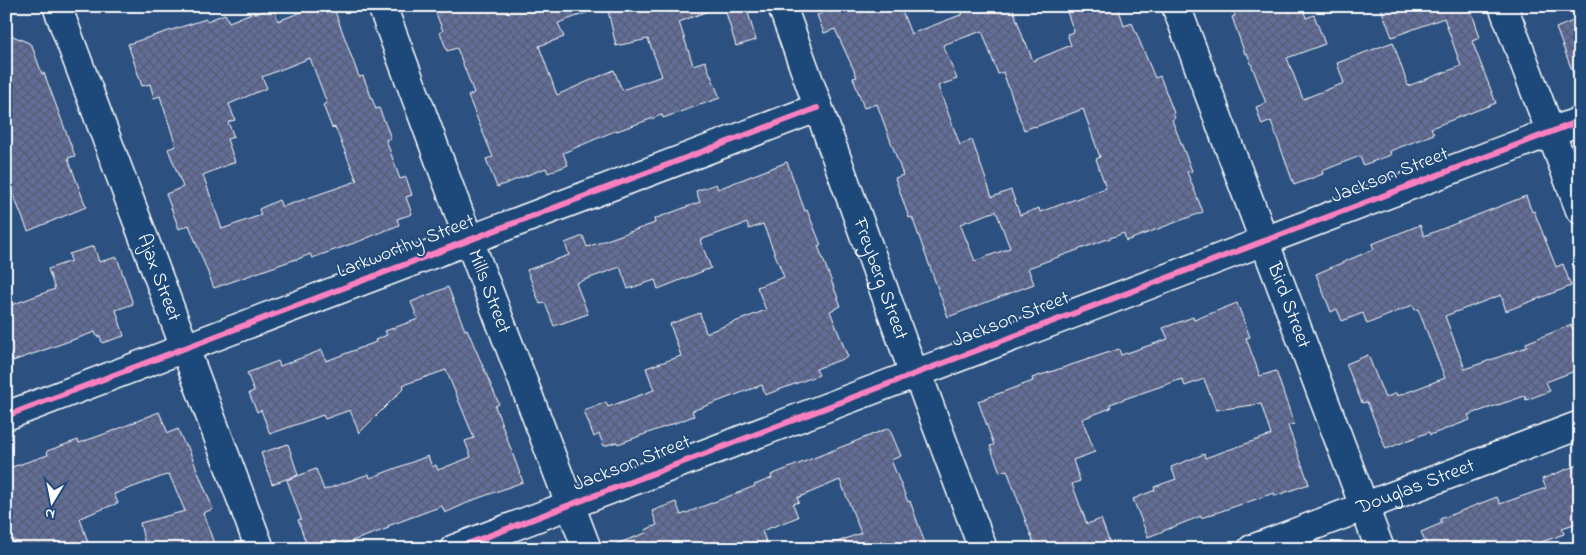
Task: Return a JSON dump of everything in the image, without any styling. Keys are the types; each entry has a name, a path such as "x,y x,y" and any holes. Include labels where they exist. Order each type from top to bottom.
{"street":[{"name":"Ajax Street","path":"57,6 260,549"},
{"name":"Mills Street","path":"382,6 587,549"},
{"name":"Freyberg Street","path":"782,6 909,360 922,386 984,549"},
{"name":"Bird Street","path":"1176,6 1380,549"},
{"path":"1503,6 1580,210"},
{"name":"Larkworthy Street","path":"6,416 817,108"},
{"name":"Jackson Street","path":"454,549 1580,121"},
{"name":"Douglas Street","path":"1252,549 1580,425"}],"building":[{"path":"317,6 333,6 359,77 363,76 376,109 379,108 391,138 386,140 400,179 406,177 412,195 406,197 412,214 397,219 399,225 360,241 312,258 310,254 214,288 189,225 179,229 166,194 183,187 168,149 176,146 160,96 154,98 150,84 142,86 128,44 225,14 229,22 273,7 278,21","holes":["310,58 327,103 323,105 332,128 335,127 357,181 282,207 279,200 259,209 261,215 222,229 203,175 235,162 227,139 234,137 228,122 235,120 229,104 267,88 262,77"]},
{"path":"446,6 597,6 597,9 558,23 564,37 539,46 557,95 614,70 622,90 662,76 648,39 616,46 607,6 715,6 716,8 679,22 693,65 705,61 720,98 663,118 662,115 617,130 563,153 568,165 548,173 546,168 497,187 486,159 493,157 468,96 474,93 457,48 447,51 440,32 443,31 435,11"},
{"path":"724,6 746,6 756,40 736,46"},
{"path":"838,6 900,6 911,34 963,14 960,6 1012,6 1033,61 1071,45 1067,34 1074,32 1065,6 1118,6 1124,26 1132,23 1155,78 1160,76 1174,113 1175,118 1172,120 1192,171 1187,172 1203,212 1126,241 1124,233 1028,268 1034,284 948,317 912,217 909,218 895,178 903,175 877,104 864,108 853,78 857,77 835,29 824,33 817,15","holes":["982,31 998,74 1003,72 1024,130 1083,109 1100,157 1096,159 1106,188 1040,212 1039,208 1020,215 1011,190 992,197 972,140 960,145 938,86 957,79 943,45","996,211 1010,248 975,261 960,224"]},
{"path":"1232,6 1302,6 1306,18 1314,15 1325,44 1287,58 1303,99 1344,83 1337,63 1393,42 1408,86 1461,66 1444,18 1392,37 1380,6 1470,6 1480,38 1472,41 1496,103 1431,128 1434,134 1390,151 1391,155 1363,165 1360,156 1322,171 1323,174 1294,185 1271,121 1262,125 1256,107 1266,103 1247,53 1245,54 1232,17 1235,16"},
{"path":"1580,18 1580,86 1578,86 1556,28"},
{"path":"6,33 32,46 75,156 68,158 86,207 28,231 6,177"},
{"path":"787,162 805,211 807,210 821,245 818,246 841,306 830,311 848,357 816,369 819,375 765,395 762,385 692,411 694,416 618,444 617,442 604,446 599,434 594,437 584,411 606,402 608,407 654,390 646,368 681,356 670,324 700,313 706,333 766,310 757,287 784,277 763,224 749,229 747,223 700,240 711,268 658,289 655,280 628,289 620,267 576,283 588,314 554,326 545,303 540,304 527,270 569,255 565,243 583,236 587,247 655,223 654,219 700,202 696,191 716,184 718,189"},
{"path":"1526,196 1532,212 1534,211 1556,267 1563,264 1571,286 1506,311 1501,295 1445,316 1465,369 1527,347 1526,343 1571,325 1580,346 1580,369 1546,382 1550,391 1526,400 1525,396 1468,415 1470,420 1430,435 1429,432 1386,449 1367,402 1362,403 1346,364 1368,355 1385,398 1396,393 1397,396 1445,378 1418,309 1415,310 1413,305 1367,324 1363,313 1342,321 1337,309 1331,312 1316,274 1374,249 1372,244 1420,225 1424,236"},
{"path":"94,246 99,262 117,257 133,304 116,310 124,336 102,343 100,336 97,337 95,332 13,361 6,343 6,307 55,289 48,269 71,261 69,254"},
{"path":"448,287 465,330 467,329 499,404 495,406 523,482 476,499 445,513 442,506 388,526 389,528 338,546 336,541 315,549 308,549 298,520 301,519 287,480 316,469 324,490 369,474 370,478 428,456 432,467 436,465 438,470 471,457 465,441 474,438 446,370 403,385 404,388 359,433 350,410 325,419 323,415 270,434 261,410 257,412 249,393 254,391 247,373 278,361 280,366 322,350 326,361 376,342 375,340 387,335 385,331 418,319 411,302"},
{"path":"1237,303 1250,337 1246,338 1260,376 1276,371 1294,424 1288,426 1309,484 1275,496 1274,493 1201,518 1201,516 1148,537 1133,499 1155,490 1154,487 1176,479 1171,467 1204,454 1205,458 1271,435 1261,404 1216,410 1204,379 1185,386 1182,379 1110,404 1111,408 1082,419 1095,452 1073,460 1080,481 1072,484 1087,524 1101,519 1112,549 1036,549 1007,470 1000,472 990,446 994,445 978,401 1033,381 1032,378 1119,349 1121,355 1168,339 1163,328 1193,317 1194,320"},
{"path":"159,412 168,433 178,429 185,446 187,445 213,509 203,513 216,549 146,549 140,523 185,511 169,474 114,494 118,503 80,518 90,549 14,549 13,539 6,542 6,469 48,455 47,451 78,440 79,443"},
{"path":"889,428 901,456 891,460 908,502 910,501 927,549 824,549 824,547 861,533 840,480 797,498 799,502 793,504 798,517 762,531 769,549 608,549 608,547 646,533 645,530 657,525 652,511 676,502 681,515 755,486 772,478 771,475"},
{"path":"288,444 298,475 272,484 261,453"},
{"path":"1580,464 1580,522 1562,528 1564,534 1525,548 1523,542 1505,549 1428,549 1421,532 1442,523 1440,519 1497,497 1500,504 1546,488 1542,479"}],"cycle path":[{"path":"6,416 817,108"},
{"path":"454,549 1580,121"}]}
